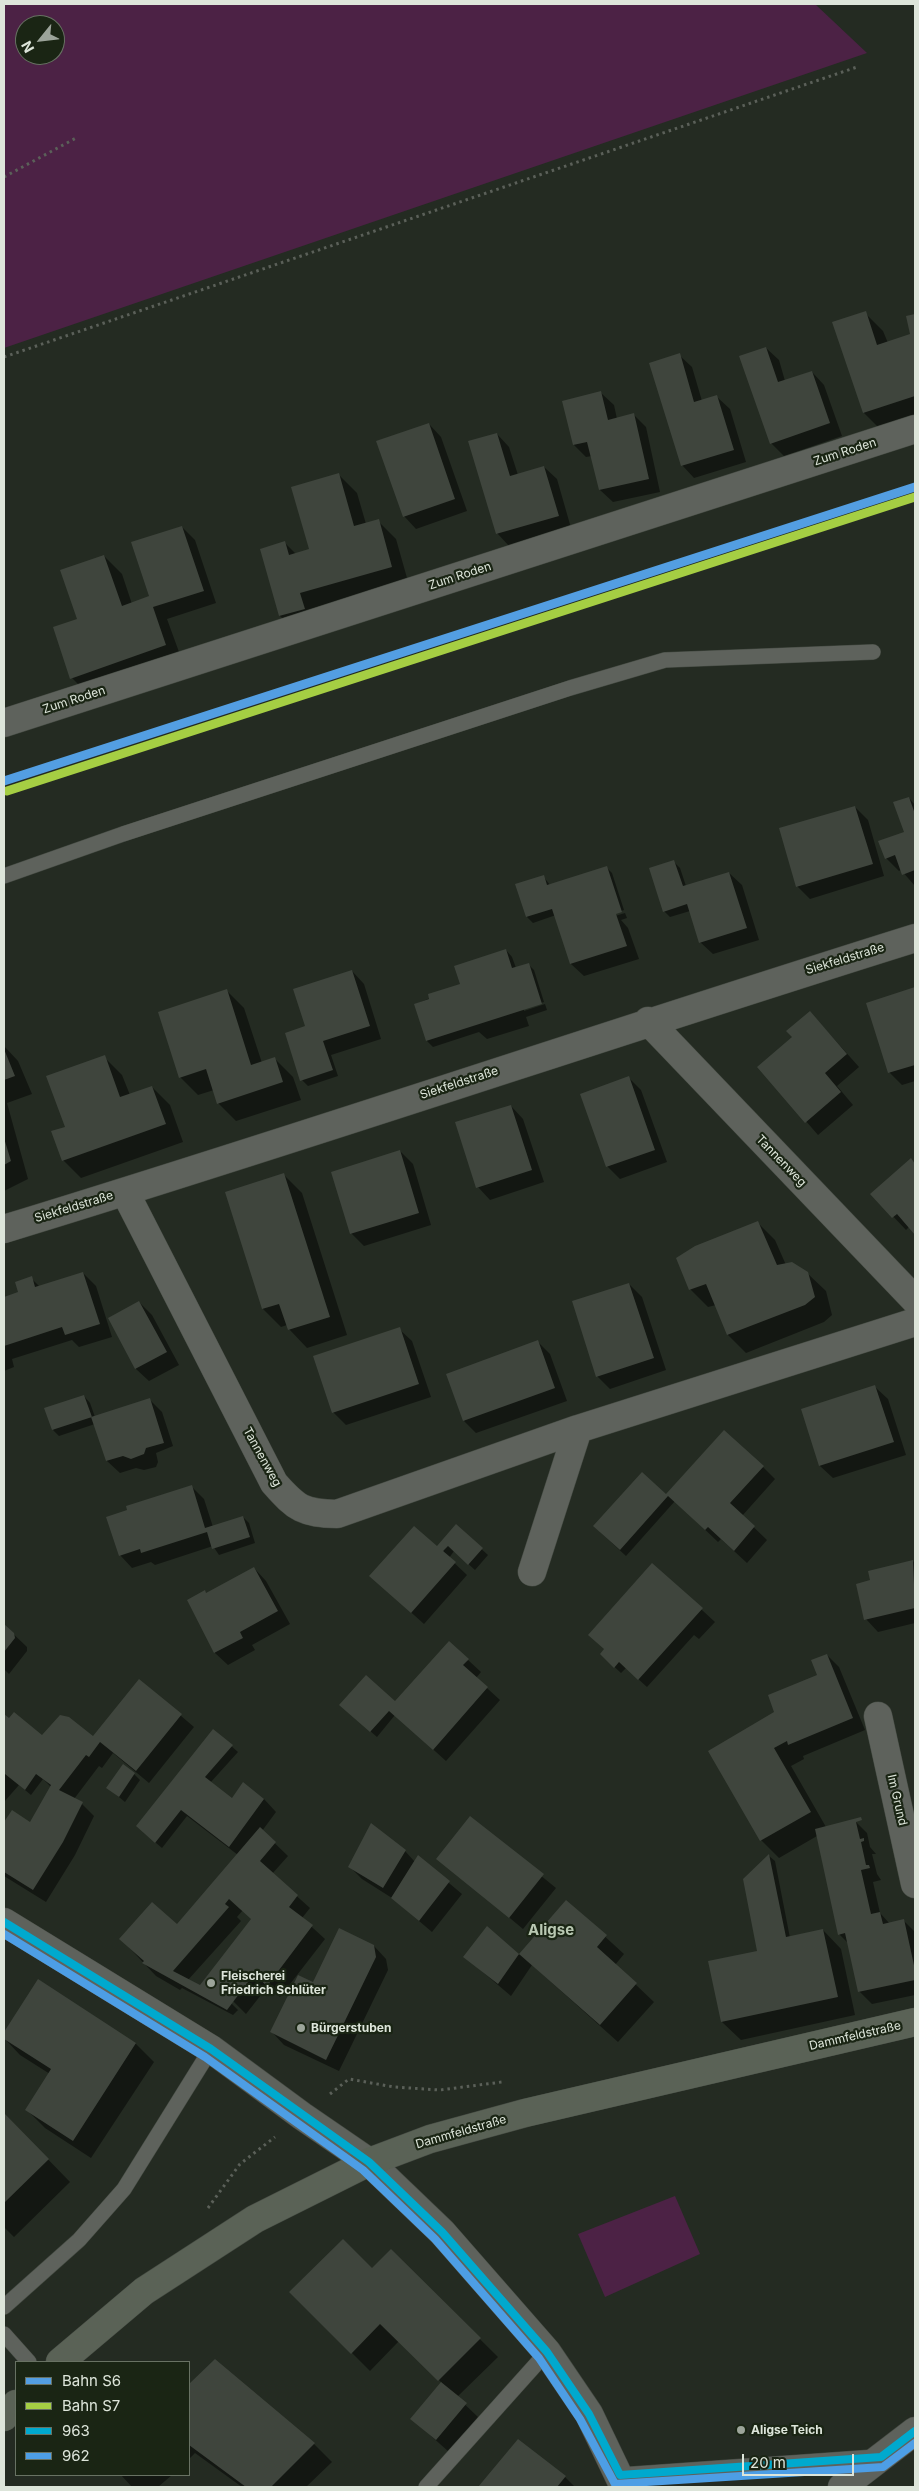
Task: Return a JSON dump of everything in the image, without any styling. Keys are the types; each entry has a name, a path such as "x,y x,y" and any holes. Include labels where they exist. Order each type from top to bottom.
{"main road":[{"name":"Dammfeldstraße","path":"61,2361 144,2291 255,2219 369,2162 430,2139 526,2113 915,2022"},
{"path":"4,2417 15,2405"}],"street":[{"name":"Zum Roden","path":"4,723 915,430"},
{"name":"Siekfeldstraße","path":"4,1229 125,1192 648,1021 915,938"},
{"name":"Tannenweg","path":"648,1021 915,1300"},
{"name":"Tannenweg","path":"125,1192 274,1483 290,1502 313,1513 337,1514 578,1429 915,1322"},
{"path":"532,1572 578,1429"},
{"name":"Im Grund","path":"878,1716 915,1884"},
{"path":"4,1922 211,2049 302,2116 369,2162 442,2232 547,2352 589,2414 622,2481"},
{"path":"842,2487 915,2431"}],"lane":[{"path":"4,876 123,834 570,688 665,660 873,652"},
{"path":"4,2307 80,2240 124,2189 211,2049"},
{"path":"4,2334 28,2361"},
{"path":"426,2487 547,2352"},
{"path":"622,2481 881,2457"}],"path":[{"path":"4,357 857,68"},
{"path":"4,177 76,138"},
{"path":"302,2116 349,2079 394,2087 440,2090 508,2081"}],"shaded area":[{"path":"4,4 815,4 867,53 4,348"},
{"path":"675,2196 700,2254 605,2297 578,2234"}],"building":[{"path":"866,311 877,345 910,334 906,316 915,314 915,396 863,413 832,322"},
{"path":"766,347 778,382 812,371 830,423 770,444 739,356"},
{"path":"680,353 694,402 717,395 734,450 681,466 649,363"},
{"path":"601,391 608,420 634,413 649,479 599,490 587,442 573,445 562,401"},
{"path":"429,423 455,499 403,517 376,441"},
{"path":"497,433 510,476 544,466 559,516 496,534 468,441"},
{"path":"339,473 354,526 379,519 392,567 300,593 305,609 279,616 260,549 285,541 289,555 309,549 291,487"},
{"path":"182,526 204,591 153,607 166,645 70,679 53,627 77,619 60,570 104,555 122,606 149,596 131,542"},
{"path":"909,797 915,814 915,870 902,875 895,855 885,859 878,841 904,832 893,802"},
{"path":"855,806 873,864 796,887 779,828"},
{"path":"674,860 683,886 729,872 747,928 699,943 687,904 663,912 649,868"},
{"path":"607,866 622,912 616,914 627,946 570,964 552,909 526,917 515,884 544,875 547,885"},
{"path":"506,949 512,968 529,963 542,1004 426,1041 414,1004 429,999 428,994 460,984 454,966"},
{"path":"352,970 370,1026 323,1041 333,1070 300,1081 285,1033 305,1026 293,989"},
{"path":"915,987 915,1065 888,1073 866,1003"},
{"path":"227,989 251,1065 275,1057 283,1082 217,1104 206,1069 179,1078 158,1012"},
{"path":"810,1011 847,1054 825,1073 841,1092 805,1123 757,1067 792,1037 786,1031"},
{"path":"4,1049 15,1076 4,1080"},
{"path":"105,1055 120,1097 152,1086 166,1124 62,1161 51,1131 65,1127 46,1076"},
{"path":"629,1076 655,1150 606,1167 580,1094"},
{"path":"511,1105 532,1170 476,1188 455,1122"},
{"path":"4,1138 11,1161 4,1165"},
{"path":"400,1150 419,1213 350,1234 331,1172"},
{"path":"911,1158 915,1164 915,1235 897,1214 892,1218 870,1194"},
{"path":"284,1173 330,1317 288,1330 279,1304 262,1309 225,1192"},
{"path":"758,1221 777,1265 792,1262 808,1272 815,1297 805,1305 727,1335 706,1284 689,1290 676,1258 695,1246"},
{"path":"83,1272 100,1324 65,1335 62,1327 4,1346 4,1297 18,1292 15,1282 32,1276 35,1287"},
{"path":"629,1283 654,1358 596,1377 572,1301"},
{"path":"139,1301 167,1352 135,1369 108,1318"},
{"path":"400,1327 419,1384 332,1413 313,1356"},
{"path":"538,1340 555,1388 463,1421 446,1374"},
{"path":"875,1385 894,1442 819,1466 801,1409"},
{"path":"84,1395 92,1417 52,1430 44,1408"},
{"path":"150,1398 164,1443 146,1448 144,1454 131,1459 123,1456 106,1461 91,1417"},
{"path":"724,1430 764,1466 730,1503 755,1526 734,1551 708,1527 705,1530 668,1496 620,1550 593,1526 642,1472 666,1494"},
{"path":"192,1485 205,1528 243,1516 250,1537 212,1549 207,1532 141,1553 140,1549 119,1556 106,1517 127,1510 126,1506"},
{"path":"456,1524 483,1548 468,1565 448,1546 443,1551 456,1562 411,1613 369,1576 414,1526 437,1546"},
{"path":"913,1560 915,1608 864,1620 856,1584 870,1580 868,1571"},
{"path":"652,1563 703,1608 638,1680 619,1662 614,1668 600,1654 604,1649 588,1635"},
{"path":"254,1567 278,1611 240,1632 243,1638 214,1653 187,1600 205,1590 206,1593"},
{"path":"4,1624 14,1633 15,1638 4,1652"},
{"path":"449,1641 469,1659 463,1665 488,1687 433,1750 389,1711 370,1732 339,1705 366,1675 395,1701"},
{"path":"827,1654 853,1718 788,1745 787,1741 774,1748 811,1812 760,1841 708,1751 774,1712 768,1695 817,1675 811,1660"},
{"path":"139,1679 182,1714 136,1771 100,1742 89,1757 86,1755 59,1790 83,1802 63,1842 33,1890 4,1872 4,1822 12,1810 30,1822 51,1785 36,1774 25,1790 4,1775 4,1714 9,1718 14,1712 42,1735 60,1715 69,1717 93,1736"},
{"path":"213,1729 233,1745 205,1777 232,1798 243,1782 264,1799 229,1847 181,1810 155,1843 136,1826"},
{"path":"123,1764 135,1773 119,1797 106,1788"},
{"path":"470,1816 544,1874 509,1918 436,1859"},
{"path":"861,1817 862,1820 856,1822 860,1839 864,1838 864,1841 861,1842 866,1865 869,1865 870,1868 861,1870 871,1914 880,1912 883,1924 904,1919 915,1970 915,1980 858,1992 845,1933 838,1935 815,1829"},
{"path":"371,1823 406,1850 383,1888 348,1867"},
{"path":"260,1827 276,1842 260,1861 298,1895 289,1907 313,1925 267,1986 254,1974 227,2010 142,1963 144,1961 119,1939 152,1902 177,1924","holes":["229,1899 251,1919 200,1985 173,1971 229,1907 225,1904"]},
{"path":"769,1854 786,1937 823,1929 838,1997 721,2022 708,1961 757,1951 743,1879"},
{"path":"418,1855 450,1881 419,1921 391,1898"},
{"path":"566,1900 607,1935 597,1947 637,1983 600,2025 519,1954"},
{"path":"487,1926 519,1954 498,1984 463,1957"},
{"path":"339,1928 374,1945 376,1957 326,2060 270,2032 298,1975 313,1982"},
{"path":"38,1979 136,2043 73,2141 25,2110 51,2069 4,2039 4,2032"},
{"path":"4,2113 49,2159 4,2203"},
{"path":"343,2239 372,2268 391,2249 481,2338 438,2381 380,2324 351,2354 289,2292"},
{"path":"215,2359 315,2443 271,2487 246,2487 190,2446 190,2383"},
{"path":"441,2382 467,2403 436,2440 410,2419"},
{"path":"518,2439 566,2476 557,2487 478,2487"}],"rail line":[{"name":"S6","path":"4,781 915,487"},
{"name":"S7","path":"7,791 915,497"}],"transit line":[{"name":"963","path":"4,1922 211,2049 369,2162 442,2232 547,2352 589,2414 620,2475 881,2457 915,2431"},
{"name":"962","path":"4,1934 205,2057 363,2170 435,2239 539,2358 580,2419 615,2484 883,2467 915,2443"}],"place":[{"name":"Fleischerei Friedrich Schlüter","path":"211,1983"},
{"name":"Bürgerstuben","path":"301,2028"},
{"name":"Aligse Teich","path":"741,2430"}],"district":[{"name":"Aligse","path":"551,1930"}]}
